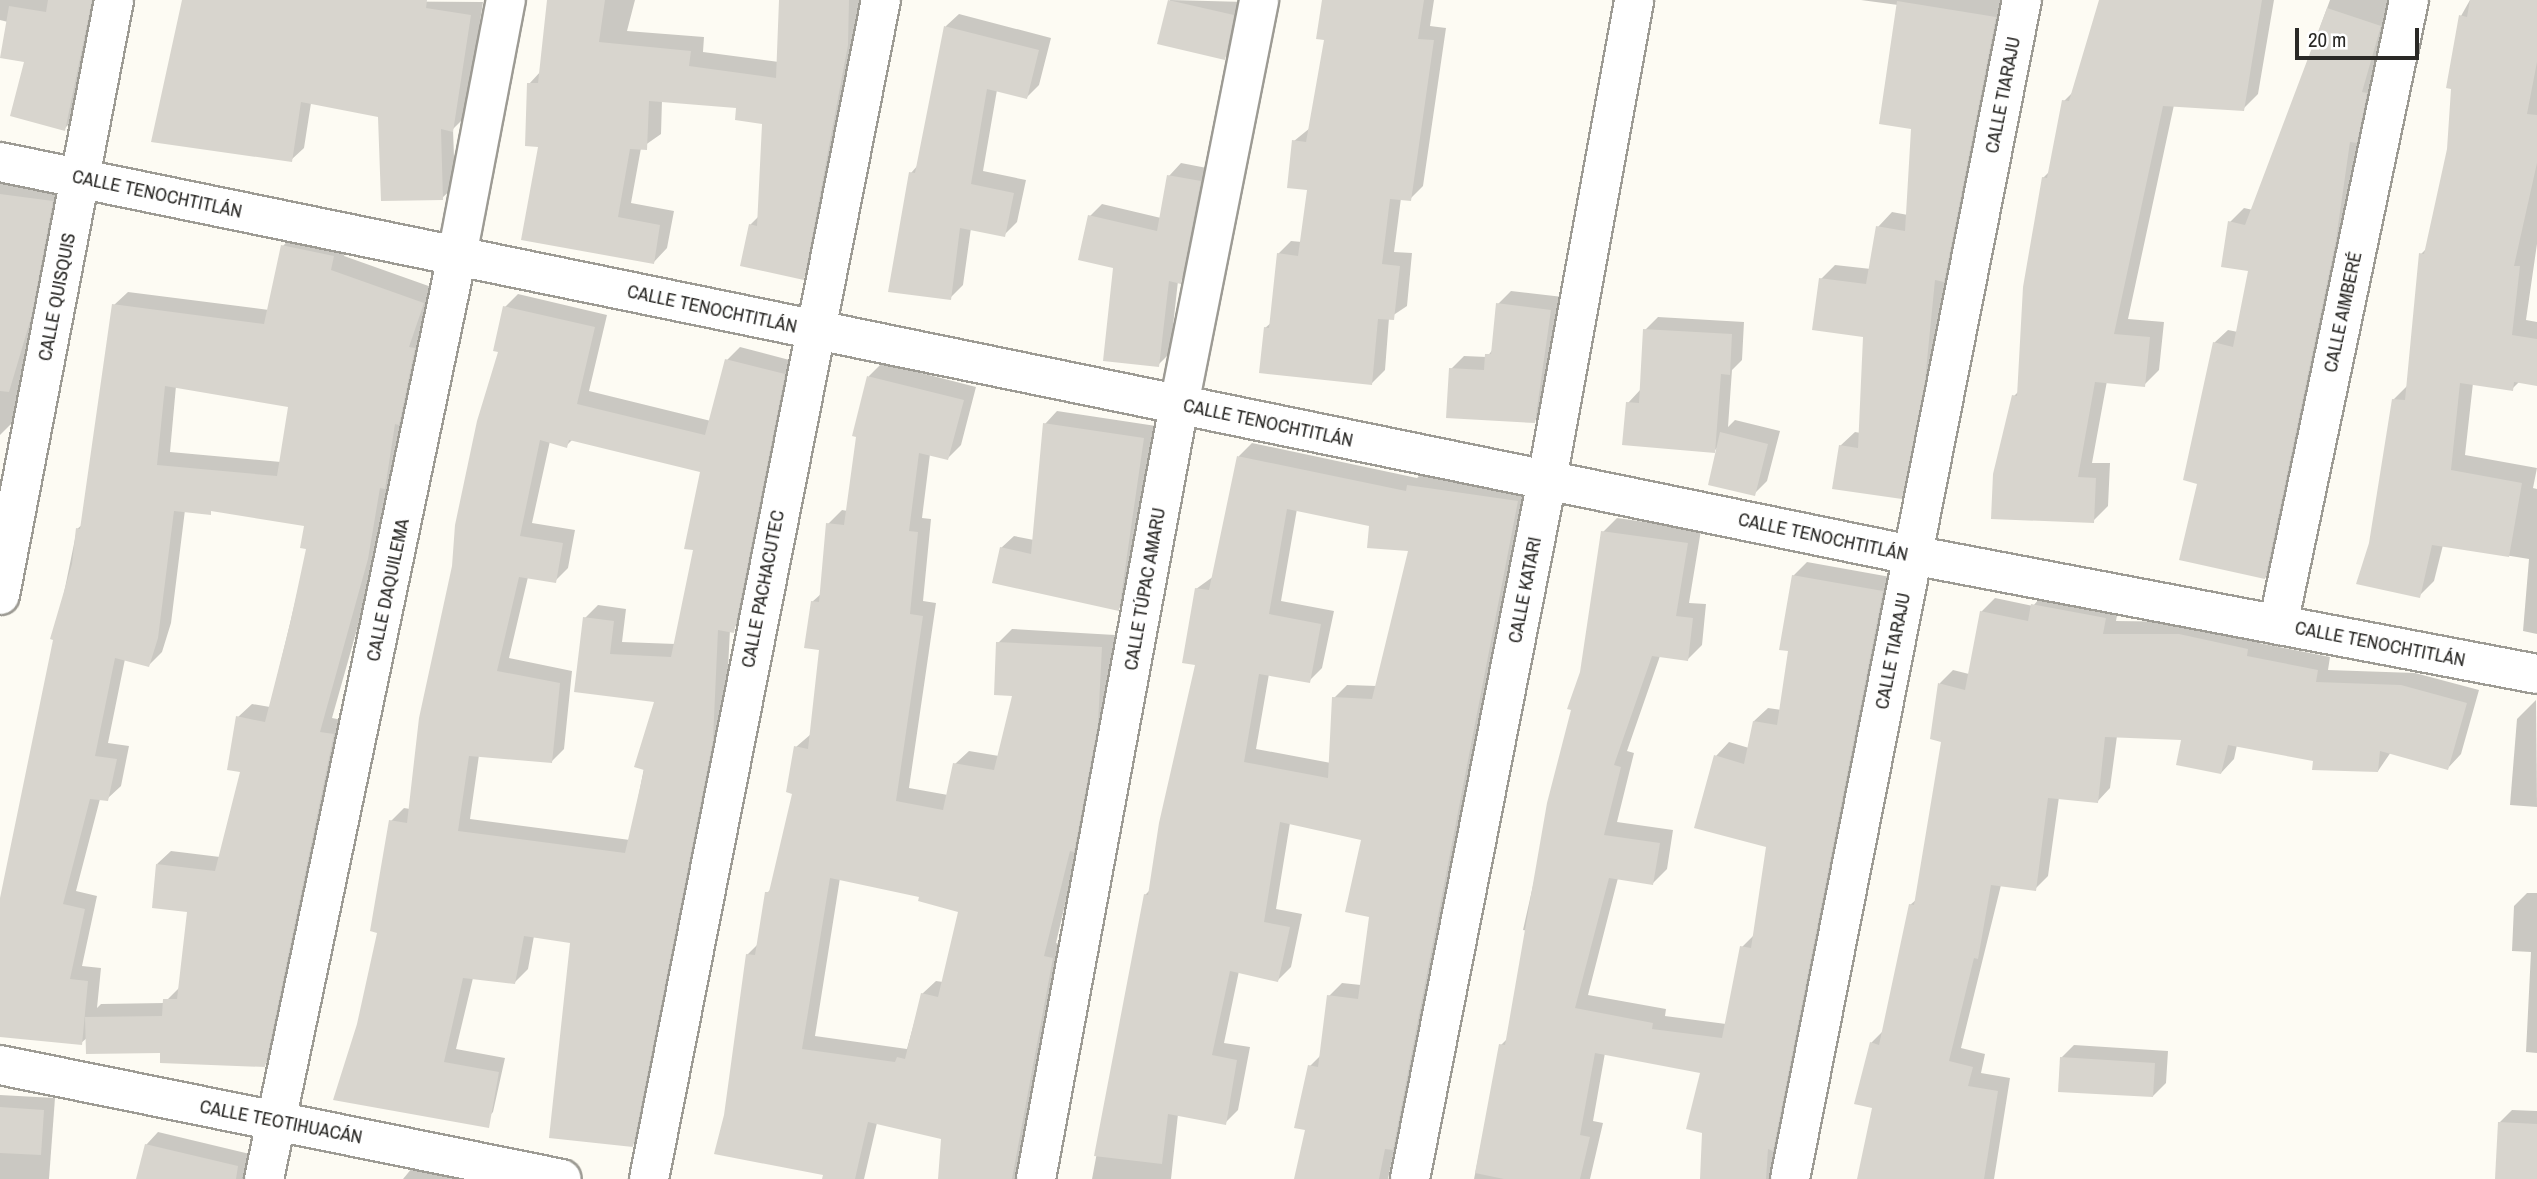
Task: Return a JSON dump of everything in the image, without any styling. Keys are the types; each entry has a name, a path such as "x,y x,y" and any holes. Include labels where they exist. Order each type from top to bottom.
{"street":[{"name":"CALLE QUISQUIS","path":"0,595 114,0"},
{"name":"CALLE DAQUILEMA","path":"264,1179 457,256 506,0"},
{"name":"CALLE PACHACUTEC","path":"649,1179 813,329 881,0"},
{"name":"CALLE TÚPAC AMARU","path":"1036,1179 1179,405 1259,0"},
{"name":"CALLE KATARI","path":"1410,1179 1547,480 1634,0"},
{"name":"CALLE TIARAJU","path":"1790,1179 2022,0"},
{"name":"CALLE AIMBERÉ","path":"2278,625 2409,0"},
{"name":"CALLE TENOCHTITLÁN","path":"0,162 1912,555 2537,674"},
{"name":"CALLE TEOTIHUACÁN","path":"0,1065 562,1179"}],"building":[{"path":"48,0 92,0 65,131 10,116 24,62 0,58 9,6 46,12"},
{"path":"182,0 427,0 426,8 471,15 453,132 441,129 443,200 381,201 378,117 301,102 292,162 151,142"},
{"path":"547,0 605,0 599,42 691,51 689,66 776,78 779,0 849,0 848,45 804,280 740,266 749,224 757,226 762,124 735,120 736,108 649,101 647,150 630,149 618,217 660,225 654,264 521,240 538,147 525,146 527,83 538,83"},
{"path":"1168,0 1234,15 1225,60 1157,44"},
{"path":"1322,0 1424,0 1418,39 1434,40 1411,201 1390,199 1382,264 1400,266 1394,320 1378,319 1372,385 1259,373 1264,327 1269,328 1277,253 1298,256 1307,190 1287,188 1292,140 1306,142 1324,40 1316,39"},
{"path":"2099,0 2262,0 2244,111 2163,106 2114,334 2150,337 2145,387 2095,382 2078,477 2096,478 2094,523 1991,519 1993,474 2012,395 2017,396 2023,287 2042,177 2047,178 2062,100 2069,101"},
{"path":"2470,0 2537,0 2537,62 2527,114 2537,115 2537,163 2514,266 2520,266 2512,335 2537,339 2537,386 2514,382 2513,391 2460,383 2451,470 2522,483 2509,557 2432,545 2420,598 2356,584 2369,543 2392,399 2405,400 2419,253 2424,254 2447,149 2451,89 2446,88 2459,15 2467,17"},
{"path":"1897,1 1996,17 1944,282 1935,280 1925,381 1902,499 1832,489 1839,445 1858,448 1863,337 1812,330 1819,278 1866,284 1876,226 1905,231 1911,129 1879,124"},
{"path":"2327,8 2381,26 2362,92 2367,93 2357,143 2350,142 2336,240 2265,579 2179,560 2197,484 2183,480 2213,342 2233,347 2248,271 2221,267 2228,221 2245,225"},
{"path":"944,26 1039,50 1027,99 987,89 971,184 1014,193 1005,237 960,228 951,300 888,292 909,172 915,173"},
{"path":"1167,175 1201,181 1181,284 1169,281 1159,367 1103,361 1113,268 1078,260 1088,215 1157,231"},
{"path":"0,194 53,201 31,318 9,392 0,391"},
{"path":"281,245 334,256 331,270 424,303 409,347 415,348 399,425 395,424 385,489 380,488 368,559 320,732 334,734 265,1067 160,1063 160,1053 86,1054 85,1017 162,1016 163,999 177,999 187,912 152,908 156,864 215,871 240,772 227,770 236,716 265,722 290,624 306,549 300,548 304,526 211,511 211,515 174,511 158,638 149,667 115,658 95,756 117,759 108,801 90,799 63,904 85,909 70,979 88,981 82,1045 0,1037 0,898 53,640 50,639 72,564 76,528 80,529 112,304 264,324","holes":["165,386 288,407 277,476 157,465"]},
{"path":"1496,303 1551,310 1535,423 1446,418 1449,368 1484,370 1485,354 1491,354"},
{"path":"503,306 595,327 577,404 705,435 725,359 785,374 734,633 718,630 713,740 633,1147 549,1138 570,943 524,936 515,984 463,978 444,1062 499,1072 489,1128 333,1100 357,1024 377,933 370,931 389,820 407,823 419,718 452,566 455,525 477,421 498,352 493,351","holes":["540,440 567,448 569,440 700,472 684,549 693,550 671,657 610,654 614,621 583,617 574,692 654,702 634,767 644,770 625,853 458,831 469,756 552,763 560,683 497,671 519,577 556,583 563,543 520,536"]},
{"path":"1643,329 1732,334 1730,375 1721,374 1715,453 1622,445 1626,402 1639,403"},
{"path":"867,376 964,400 948,460 919,453 909,531 918,532 910,614 923,616 896,801 943,810 953,763 994,770 1012,696 994,695 996,642 1102,647 1098,724 1074,852 1070,851 1044,956 1053,958 1012,1179 938,1179 941,1139 868,1122 855,1179 822,1179 823,1175 714,1154 724,1115 746,954 755,955 765,892 769,892 792,794 786,792 794,746 808,749 819,650 804,648 811,601 819,602 826,523 844,525 856,437 852,436","holes":["830,878 919,897 918,901 958,912 938,997 921,993 905,1059 897,1057 895,1062 802,1049"]},
{"path":"1043,423 1144,438 1119,611 992,583 1000,547 1031,554"},
{"path":"1720,432 1768,444 1755,496 1708,485"},
{"path":"1237,456 1406,491 1407,485 1518,501 1393,1150 1385,1149 1379,1179 1294,1179 1305,1130 1294,1128 1308,1065 1318,1067 1327,995 1358,999 1369,917 1345,912 1361,840 1280,822 1264,922 1290,927 1278,982 1230,971 1212,1055 1237,1060 1226,1125 1168,1114 1162,1164 1094,1156 1144,894 1148,895 1159,823 1195,665 1182,663 1195,588 1209,590","holes":["1287,509 1369,526 1367,548 1408,551 1372,699 1332,697 1328,778 1244,762 1259,674 1310,683 1321,624 1269,614"]},
{"path":"1601,531 1688,543 1676,616 1693,618 1688,661 1652,656 1614,765 1621,767 1604,835 1660,843 1653,885 1609,878 1575,1008 1653,1023 1652,1029 1722,1038 1740,946 1751,948 1766,847 1694,828 1714,755 1744,764 1753,721 1777,725 1788,651 1779,650 1792,575 1883,591 1773,1151 1768,1149 1766,1179 1700,1179 1702,1133 1686,1129 1700,1073 1595,1053 1580,1135 1590,1137 1580,1179 1504,1179 1475,1173 1499,1044 1505,1045 1547,803 1571,710 1567,709 1580,672"},
{"path":"2031,604 2106,618 2103,634 2179,634 2248,649 2247,656 2318,670 2316,682 2401,685 2467,703 2448,770 2380,751 2378,772 2312,770 2313,761 2228,745 2221,774 2176,765 2181,740 2105,737 2098,803 2048,798 2036,891 1991,885 1978,959 1974,958 1949,1061 1973,1067 1968,1086 1998,1091 1984,1179 1857,1179 1872,1108 1854,1104 1870,1042 1879,1045 1909,904 1914,905 1941,742 1930,739 1938,683 1965,690 1980,611 2028,621"},
{"path":"2060,1057 2155,1063 2153,1097 2058,1092"},
{"path":"0,1107 44,1110 41,1155 0,1153"},
{"path":"2498,1122 2537,1124 2537,1179 2495,1179"},
{"path":"145,1144 238,1166 236,1179 136,1179"}]}
